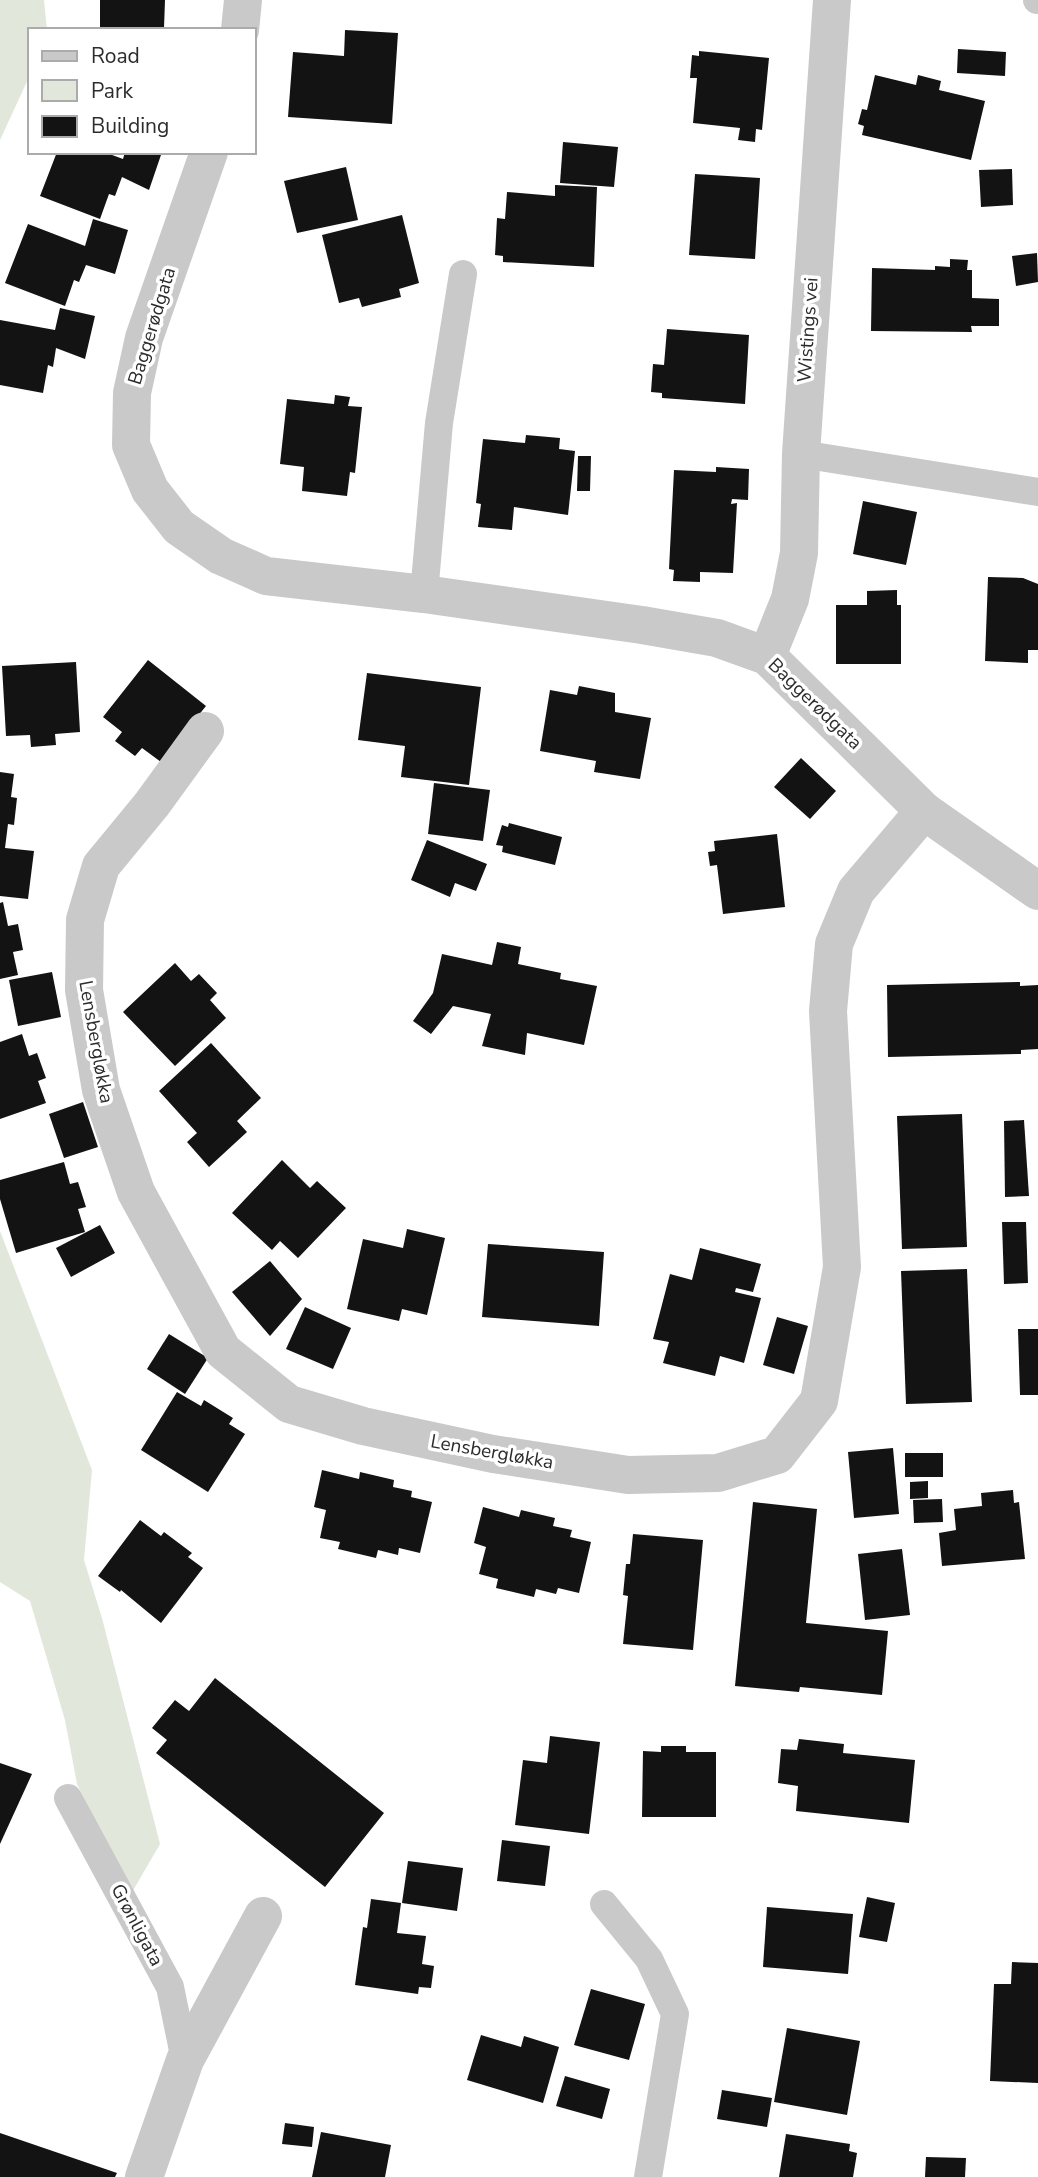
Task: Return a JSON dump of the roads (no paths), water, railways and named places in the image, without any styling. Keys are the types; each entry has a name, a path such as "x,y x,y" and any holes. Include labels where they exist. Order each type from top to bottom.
{"street":[{"path":"240,28 243,0"},
{"name":"Wistings vei","path":"767,656 790,599 799,553 801,454 832,0"},
{"name":"Baggerødgata","path":"208,154 144,338 132,393 131,445 150,490 179,527 221,556 266,576 424,594 692,634 717,638 767,656 924,811 1038,891"},
{"name":"Lensbergløkka","path":"205,731 101,866 85,920 84,990 101,1090 136,1192 223,1351 289,1404 302,1408 363,1426 493,1454 628,1475 718,1473 777,1455 819,1401 842,1267 828,1011 834,944 856,891 924,811"},
{"path":"145,2177 185,2060 263,1916"}],"lane":[{"path":"424,594 439,423 463,274"},
{"path":"801,454 1038,492"},
{"name":"Grønligata","path":"68,1798 170,1987 185,2060"},
{"path":"604,1905 649,1959 674,2014 649,2177"}]}
